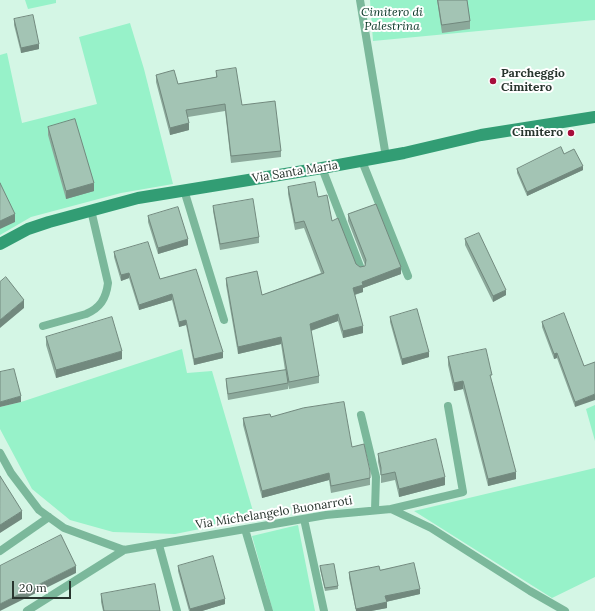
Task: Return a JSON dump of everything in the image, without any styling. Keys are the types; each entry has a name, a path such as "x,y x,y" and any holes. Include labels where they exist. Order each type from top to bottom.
{"street":[{"name":"Via Santa Maria","path":"0,244 28,229 138,198 362,161 481,135 595,116"}],"lane":[{"path":"360,0 386,156"},
{"path":"362,161 408,276"},
{"path":"322,168 361,269"},
{"path":"184,190 224,320"},
{"path":"43,326 92,312 99,306 105,296 108,283 91,210"},
{"path":"391,509 463,492 448,406"},
{"path":"360,415 376,477 375,510"},
{"name":"Via Michelangelo Buonarroti","path":"0,453 20,486 39,510 49,518 64,528 124,550 326,515 391,509 431,528 530,591 565,611"},
{"path":"0,551 49,518"},
{"path":"304,519 324,611"},
{"path":"245,529 269,611"},
{"path":"159,545 177,611"},
{"path":"27,611 124,550"}],"green space":[{"path":"25,0 56,0 56,3 28,9"},
{"name":"Cimitero di Palestrina","path":"370,0 595,0 595,20 373,41"},
{"path":"130,23 144,69 173,184 121,193 31,217 0,235 0,55 7,53 22,123 97,104 79,37"},
{"path":"182,349 187,373 212,371 255,518 175,534 113,532 70,520 32,489 0,429 0,407 21,402"},
{"path":"595,405 595,441 586,409"},
{"path":"595,468 595,577 552,598 414,511"},
{"path":"298,525 315,611 273,611 252,536"}],"building":[{"path":"438,0 467,0 470,21 442,25"},
{"path":"33,15 39,44 21,48 14,19"},
{"path":"236,68 242,105 275,101 281,151 231,156 225,104 186,110 189,123 170,128 156,75 174,70 178,84 217,77 216,71"},
{"path":"75,119 94,183 66,191 48,127"},
{"path":"561,147 564,154 574,149 583,166 527,192 517,169"},
{"path":"315,182 318,197 327,195 332,221 338,218 356,264 360,267 365,266 366,260 348,214 376,204 401,267 362,282 363,285 353,288 363,326 343,331 338,314 310,324 319,376 289,382 281,337 238,347 226,278 257,271 262,295 324,273 304,221 295,223 288,187"},
{"path":"0,183 15,214 0,221"},
{"path":"253,199 259,237 220,244 213,206"},
{"path":"178,207 188,239 158,248 148,216"},
{"path":"479,233 506,290 493,296 465,239"},
{"path":"148,242 160,279 196,269 223,352 194,359 186,320 179,322 172,294 139,305 129,273 121,275 114,252"},
{"path":"6,277 24,300 0,320 0,282"},
{"path":"417,309 429,352 402,359 390,317"},
{"path":"564,313 584,366 595,362 595,394 575,402 557,353 554,354 542,322"},
{"path":"112,317 122,351 56,370 46,337"},
{"path":"486,349 492,375 490,375 516,472 488,479 463,381 454,383 448,357"},
{"path":"14,369 21,396 0,402 0,372"},
{"path":"286,370 288,383 228,394 226,379"},
{"path":"344,402 352,447 364,444 370,471 370,478 331,486 329,473 262,491 243,418 270,414 271,417 303,408"},
{"path":"436,439 445,477 399,489 395,472 381,475 378,454"},
{"path":"0,476 22,511 0,525"},
{"path":"61,535 76,566 0,604 0,566"},
{"path":"213,556 225,599 190,609 178,566"},
{"path":"414,563 420,589 385,596 387,602 356,609 349,572 379,566 380,570"},
{"path":"334,564 338,586 325,588 320,566"},
{"path":"155,584 160,611 104,611 101,594"}],"place":[{"name":"Parcheggio Cimitero","path":"493,81"},
{"name":"Cimitero","path":"571,133"}]}
